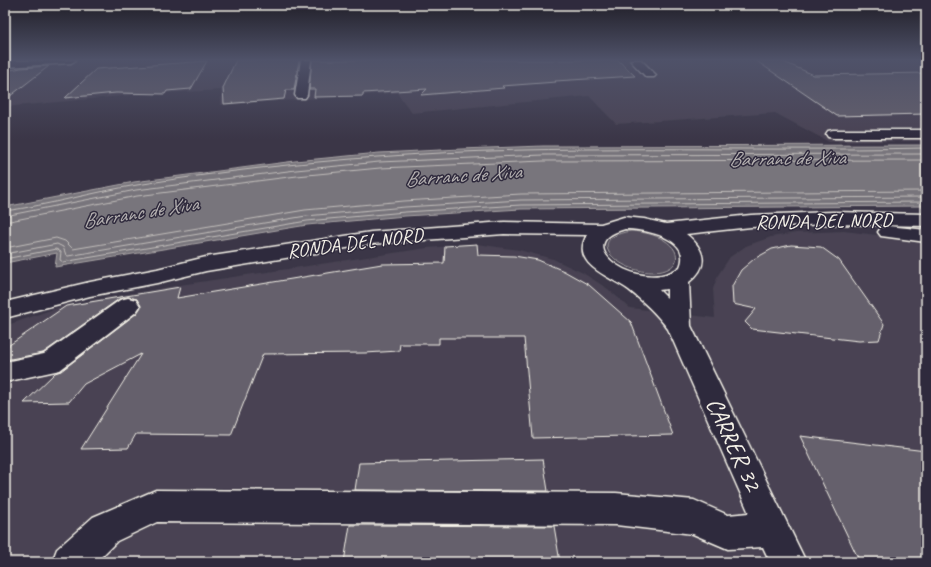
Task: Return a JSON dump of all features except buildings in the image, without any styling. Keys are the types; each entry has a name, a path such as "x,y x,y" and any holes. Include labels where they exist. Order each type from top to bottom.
{"street":[{"path":"301,95 302,86"},
{"path":"833,134 926,134"},
{"name":"RONDA DEL NORD","path":"664,230 751,221 833,218 926,220"},
{"path":"751,221 845,227 926,236"},
{"path":"637,223 664,230 676,236 686,244 692,253 694,263 689,272 678,279 663,282 646,282 629,279 605,267 598,259 594,251 594,239 602,230 612,226 637,223"},
{"path":"692,253 723,225"},
{"name":"RONDA DEL NORD","path":"8,307 157,276 206,264 371,238 504,228 602,230"},
{"name":"RONDA DEL NORD","path":"504,228 550,234 594,251"},
{"name":"CARRER 32","path":"629,279 650,294 668,310 679,326 788,562"},
{"name":"CARRER 32","path":"678,279 679,326"},
{"path":"5,372 51,363 128,306"},
{"path":"70,562 105,529 156,506 616,509 694,517 728,532 773,529"}],"shaded area":[{"path":"5,86 926,86 926,141 829,142 775,113 616,124 589,96 412,113 397,93 221,105 221,90 133,95 5,107"},
{"path":"631,231 652,235 671,245 675,250 676,256 676,260 673,265 663,271 655,272 630,268 619,262 611,255 607,248 608,241 616,235"},
{"path":"844,231 926,241 926,562 5,562 5,326 65,305 180,285 427,248 477,244 519,250 553,259 583,273 608,289 630,308 715,318 713,289 718,275 730,257 746,246 771,237 796,233"}],"water":[{"name":"Barranc de Xiva","path":"926,145 926,206 521,209 405,216 307,225 55,267 57,253 5,263 5,207 134,182 295,161 379,153 543,146"}]}
